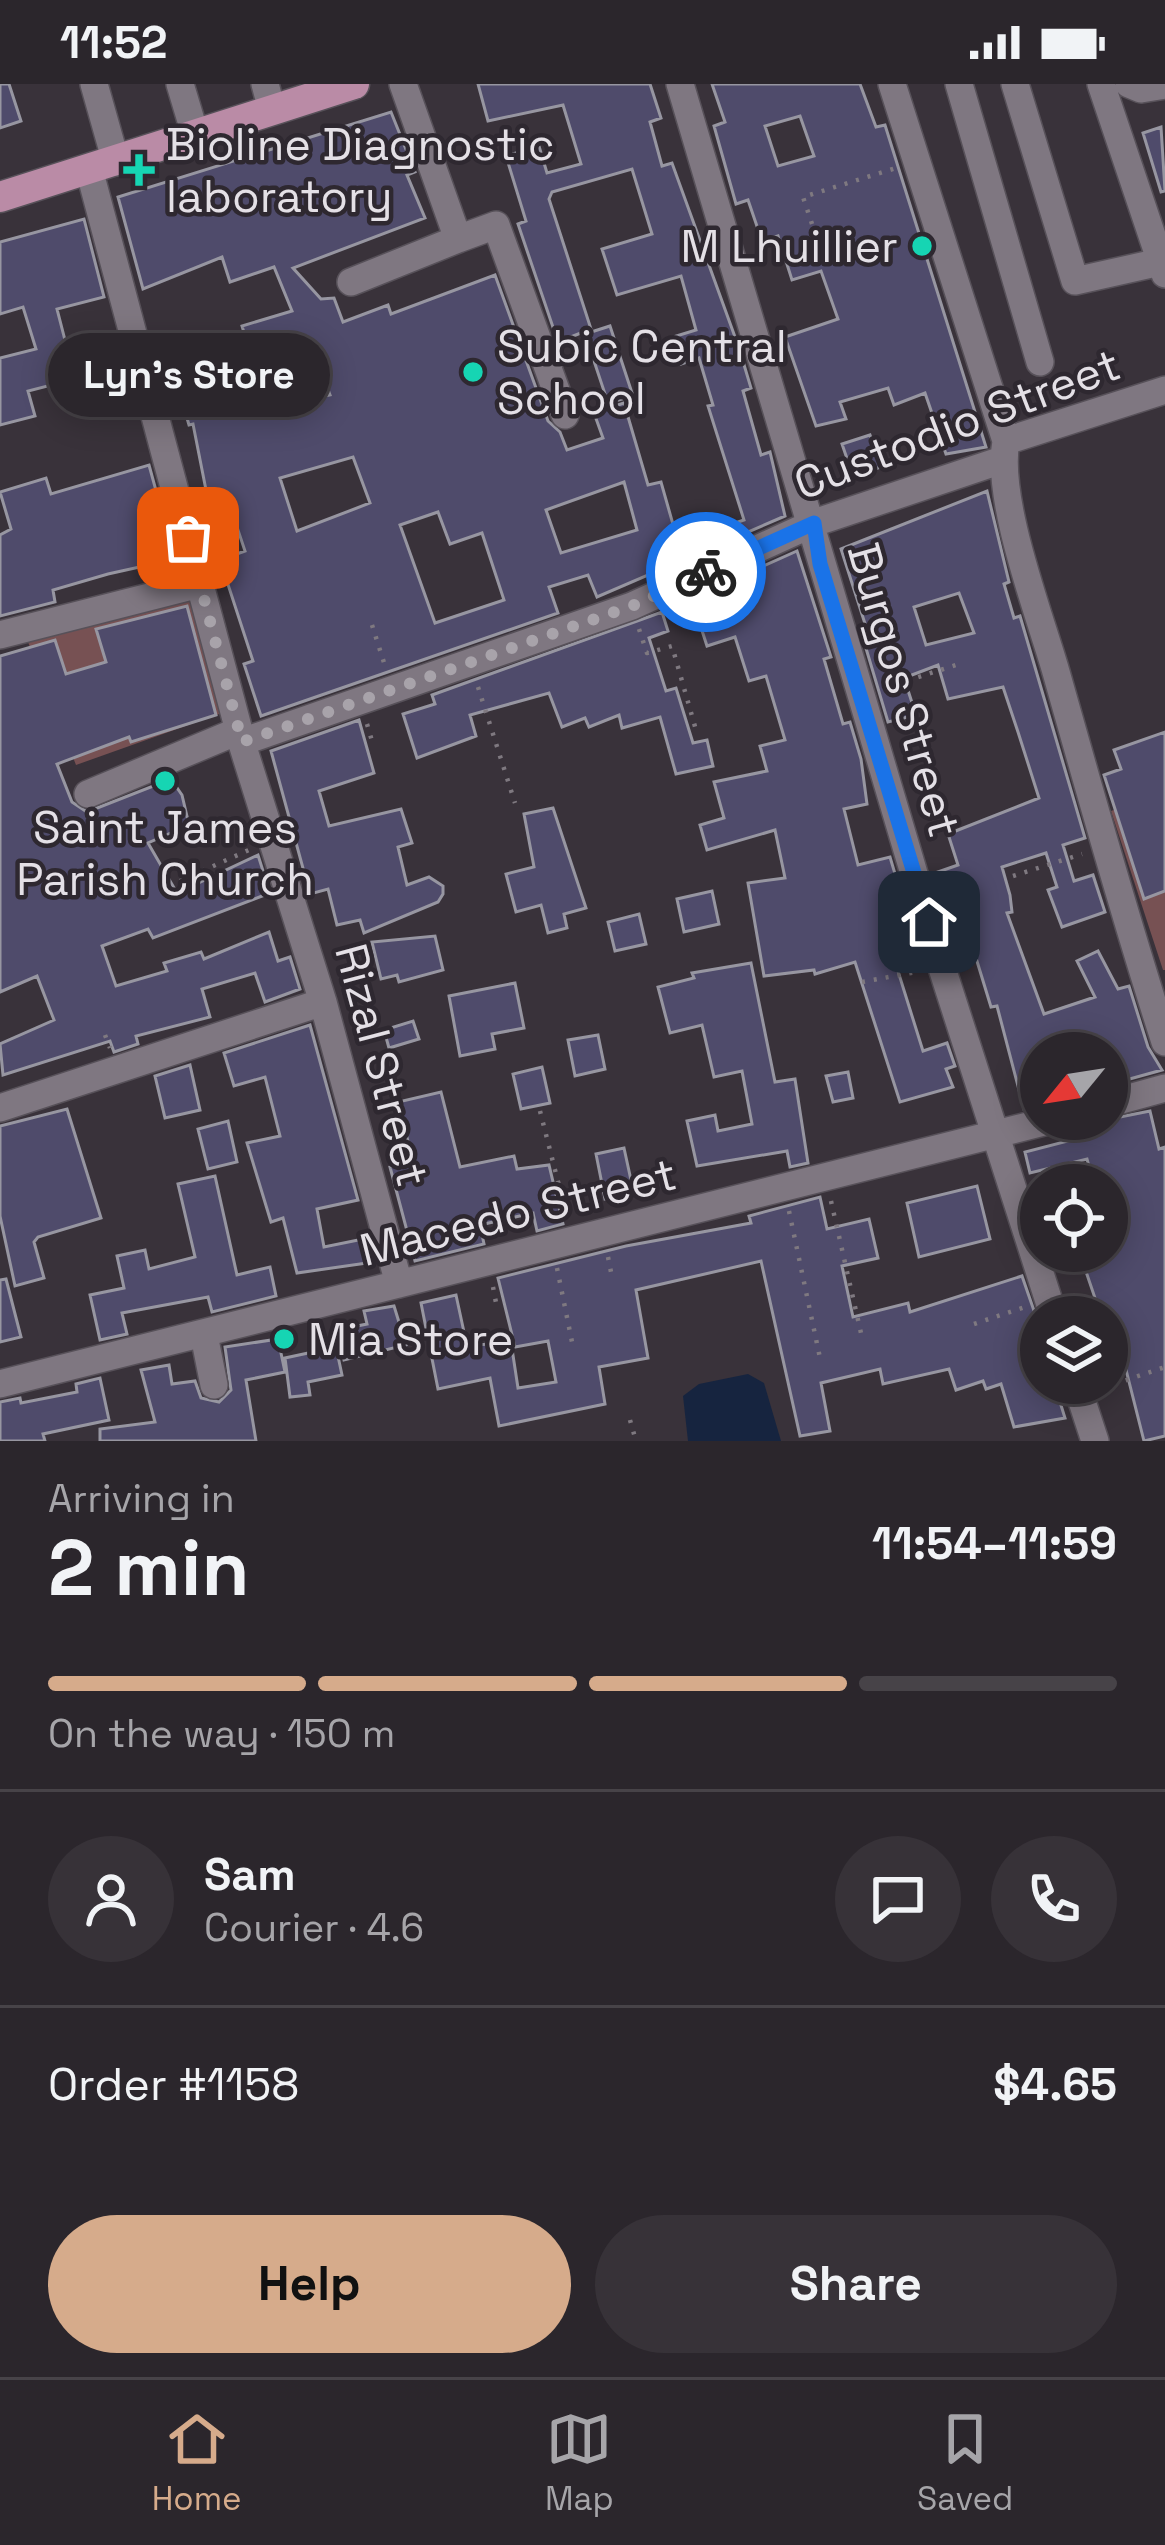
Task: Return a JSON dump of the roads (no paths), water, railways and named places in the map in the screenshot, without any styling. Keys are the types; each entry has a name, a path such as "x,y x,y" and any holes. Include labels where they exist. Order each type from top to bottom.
{"main road":[{"path":"0,197 195,134 268,97 354,84"}],"street":[{"name":"Rizal Street","path":"94,84 102,166 200,584 240,736 323,1002 398,1284"},
{"path":"180,84 195,134"},
{"path":"404,84 458,239"},
{"name":"Burgos Street","path":"680,84 814,523 820,564 942,968 1047,1296"},
{"path":"892,84 1004,450 1021,552 1103,848 1165,1042"},
{"path":"959,84 1040,362"},
{"path":"1015,84 1075,281 1162,268 1101,84"},
{"path":"1129,84 1141,89 1165,85"},
{"path":"351,282 496,225 565,416"},
{"name":"Custodio Street","path":"88,794 240,736 393,691 632,606 814,523 1165,390"},
{"path":"0,635 200,584"},
{"path":"0,1108 323,1002"},
{"path":"1128,1098 1165,1088"},
{"name":"Macedo Street","path":"0,1384 1020,1129"},
{"path":"204,1335 214,1385"},
{"path":"1083,1404 1095,1441"}],"water":[{"path":"748,1374 764,1383 781,1441 688,1441 683,1396 699,1384"}],"place":[{"name":"Bioline Diagnostic laboratory","path":"139,170"},
{"name":"M Lhuillier","path":"922,246"},
{"name":"Subic Central School","path":"473,372"},
{"name":"Lyn's Store","path":"188,538"},
{"name":"Saint James Parish Church","path":"165,781"},
{"name":"Mia Store","path":"284,1339"}]}
